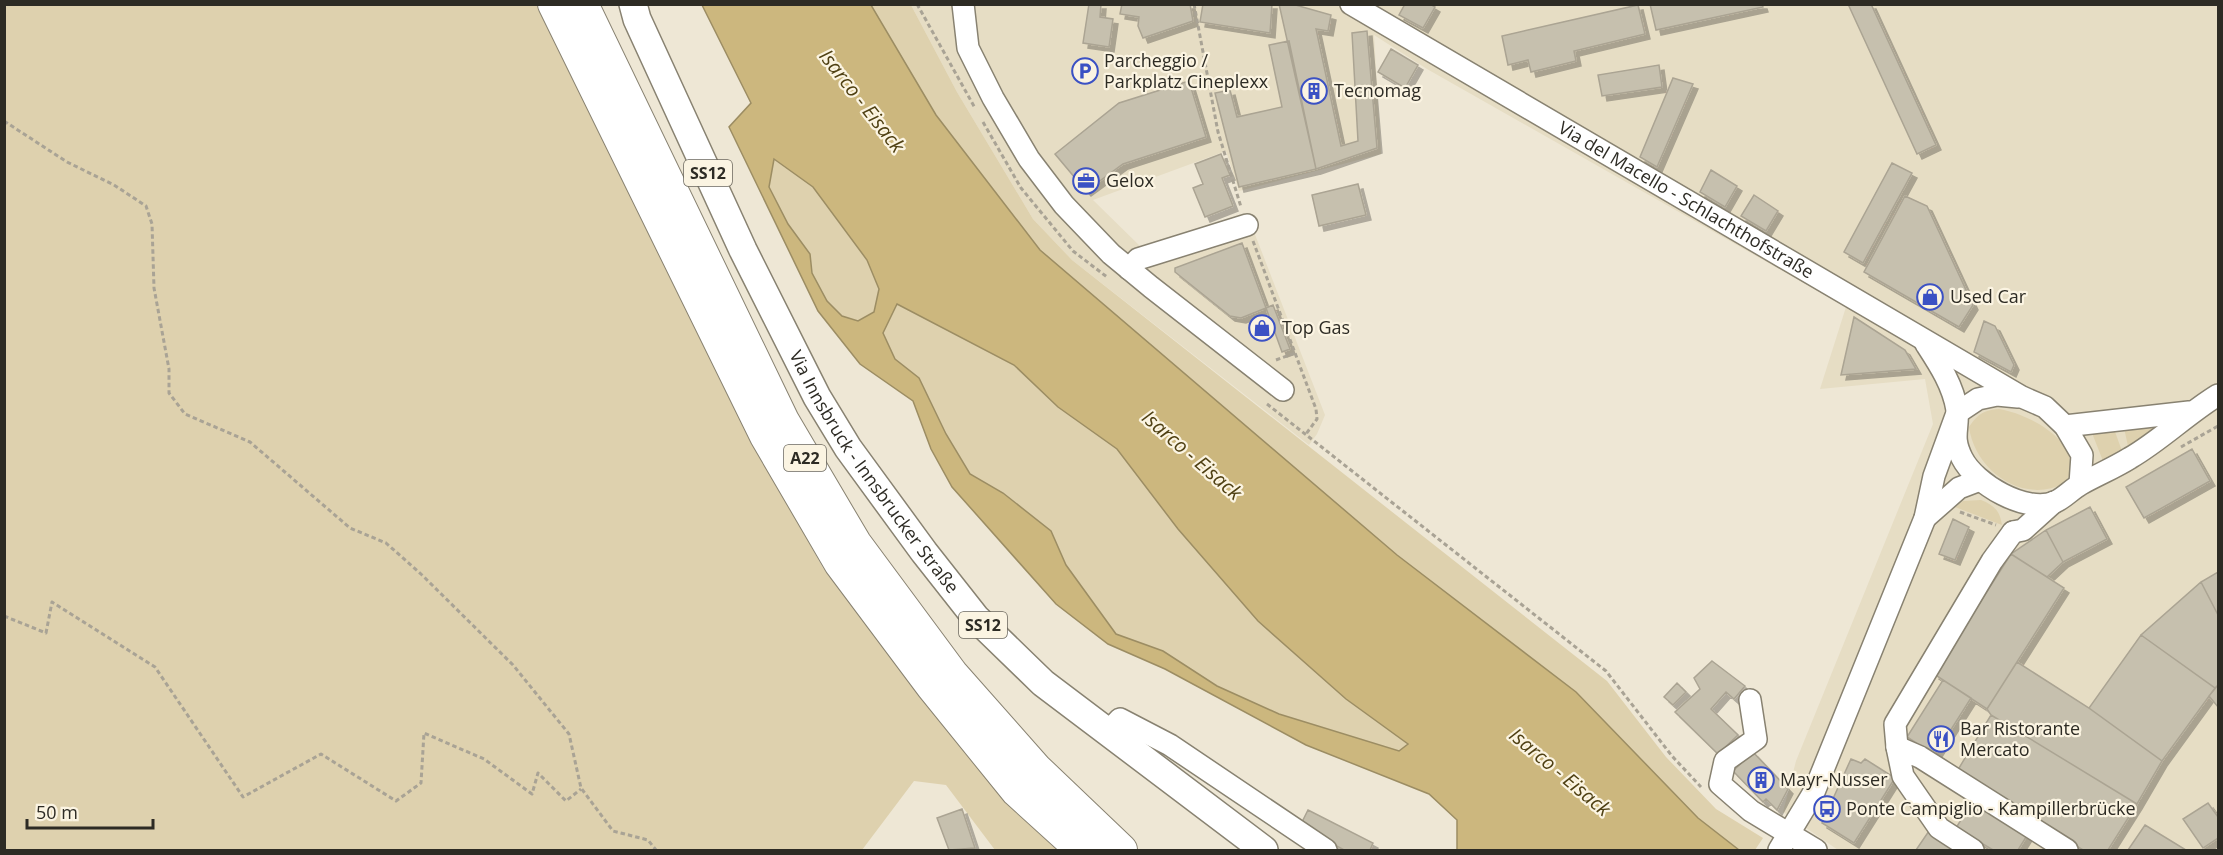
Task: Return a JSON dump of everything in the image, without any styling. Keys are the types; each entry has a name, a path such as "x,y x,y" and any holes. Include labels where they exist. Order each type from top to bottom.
{"highway":[{"name":"A22","path":"554,4 766,436 840,563 932,686 1010,782 1082,850"},
{"name":"A22","path":"582,4 783,421 855,543 952,674 1036,769 1121,850"}],"main road":[{"name":"Via Innsbruck - Innsbrucker Straße","path":"632,9 780,327 848,448 924,552 976,618 1043,683 1264,850"}],"street":[{"path":"963,4 968,48 1018,142 1064,205 1129,269 1283,390"},
{"name":"Via del Macello - Schlachthofstraße","path":"1365,7 2022,398 2045,407 2065,426 2082,455 2080,484"},
{"path":"1129,269 1138,259 1247,225"},
{"path":"1923,339 1942,368 1955,399 1957,413 1954,436 1963,460 1980,480 2006,496 2031,504 2054,502"},
{"name":"Via del Macello - Schlachthofstraße","path":"1957,413 1978,399 1997,395 2022,398"},
{"path":"1973,850 1939,828 1903,776 1896,747 1895,724 1981,579 2013,532 2022,530 2054,502 2080,484 2131,458 2190,412 2218,395"},
{"path":"2065,426 2190,412"},
{"path":"1784,843 1814,792 1925,519 1934,476 1957,413"},
{"path":"1925,519 1959,488 1980,480"},
{"path":"2006,496 2013,532"},
{"path":"1750,700 1756,739 1725,761 1720,784 1784,843 1816,850"},
{"path":"1107,733 1119,719 1170,745 1326,850"},
{"path":"1896,747 1920,757 2067,850"}],"path":[{"path":"917,4 976,110"},
{"path":"982,120 1022,188 1073,251 1111,280"},
{"path":"4,121 67,162 114,185 146,206 152,224 154,288 169,369 169,393 185,414 250,442 350,528 386,543 422,575 513,665 569,734 581,788 613,831 648,840 656,850"},
{"path":"1259,397 1606,671 1672,756 1703,789"},
{"path":"4,616 46,633 52,602 155,668 243,796 321,754 396,801 421,783 424,733 484,759 532,794 538,773 566,801 581,788"}],"shaded area":[{"path":"5,4 539,5 751,439 823,568 919,695 1004,801 1057,850 995,850 946,785 914,781 862,850 5,850"},
{"path":"871,5 911,5 957,92 1033,219 1072,260 1607,681 1666,757 1716,809 1763,838 1755,850 1739,850 1698,818 1576,692 1397,555 1040,250 936,115"},
{"path":"911,5 2218,5 2218,850 1838,850 1783,812 1796,761 1933,424 1925,379 1820,389 1846,307 1427,69 1374,35 1381,154 1239,191 1226,151 1093,200 1144,250 1249,219 1325,415 1317,434 1309,445 1072,260 1033,219 957,92"},
{"path":"774,158 813,187 867,260 879,289 874,312 858,321 842,316 827,301 812,273 810,254 788,224 769,187"},
{"path":"897,304 1014,365 1058,407 1117,449 1178,529 1258,621 1346,699 1408,744 1399,751 1279,714 1217,686 1163,651 1116,634 1066,565 1051,531 1003,493 970,474 946,434 919,378 895,359 883,333"},
{"path":"1999,409 2026,417 2053,434 2063,444 2069,456 2070,469 2065,483 2049,489 2033,490 2018,487 1991,470 1973,443 1969,427 1982,414 1989,410"},
{"path":"2164,425 2128,446 2124,428"},
{"path":"2114,429 2122,451 2103,461 2092,433"},
{"path":"1981,500 1996,509 2002,525 1955,507 1963,501"}],"water":[{"name":"Isarco - Eisack","path":"702,5 871,5 936,115 1040,250 1397,555 1576,692 1698,818 1739,850 1457,850 1457,820 1429,794 1306,745 1165,669 1108,644 1056,604 952,487 931,449 913,401 860,364 818,311 729,127 751,103","holes":["774,159 813,187 867,260 879,289 874,312 858,321 842,316 827,301 812,273 810,254 788,224 769,187","897,304 1014,365 1058,407 1117,449 1178,529 1258,621 1346,699 1408,744 1399,751 1279,714 1217,686 1163,651 1116,634 1066,565 1051,531 1003,493 970,474 946,434 919,378 895,359 883,333"]}],"building":[{"path":"1089,4 1101,4 1100,17 1113,19 1109,47 1083,43"},
{"path":"1122,4 1190,4 1193,21 1143,38 1138,26 1139,17 1120,14"},
{"path":"1203,4 1272,4 1270,33 1200,22"},
{"name":"Tecnomag","path":"1279,4 1292,4 1331,15 1328,31 1316,29 1341,146 1358,141 1352,33 1367,31 1377,148 1316,169"},
{"path":"1405,4 1430,4 1435,7 1423,28 1399,15"},
{"path":"1650,4 1762,4 1763,7 1656,30"},
{"path":"1848,4 1871,4 1936,145 1917,154"},
{"path":"1638,5 1645,34 1574,51 1576,61 1531,72 1528,60 1508,65 1502,36"},
{"path":"1289,41 1316,169 1239,187 1215,93 1230,90 1237,117 1282,107 1269,45"},
{"path":"1391,49 1418,65 1405,88 1378,72"},
{"path":"1659,65 1662,87 1602,96 1598,75"},
{"path":"1673,78 1693,84 1657,167 1640,157"},
{"path":"1189,81 1206,137 1123,164 1086,191 1055,154 1119,103"},
{"path":"1221,154 1230,175 1222,178 1233,206 1205,217 1193,188 1203,184 1195,164"},
{"path":"1892,163 1912,173 1863,263 1844,252"},
{"path":"1711,170 1737,186 1725,207 1700,192"},
{"path":"1358,184 1366,215 1319,226 1312,195"},
{"path":"1754,195 1778,211 1766,231 1741,216"},
{"path":"1905,196 1927,206 1973,305 1959,327 1864,272"},
{"path":"1242,243 1266,308 1241,318 1230,316 1175,272 1175,268"},
{"path":"1273,305 1290,349 1282,352 1266,308"},
{"path":"1854,317 1905,350 1916,369 1841,375"},
{"path":"1984,321 1995,326 2014,365 2011,372 1974,352"},
{"path":"2192,449 2210,481 2144,518 2126,487"},
{"path":"2090,507 2107,539 2063,562 2046,530"},
{"path":"1953,519 1969,527 1955,560 1939,554"},
{"path":"2046,530 2063,562 2047,577 2011,554"},
{"path":"2011,554 2064,588 1987,709 1934,674"},
{"path":"2218,572 2218,615 2201,582"},
{"path":"2201,582 2218,615 2218,685 2215,688 2141,635"},
{"path":"2141,635 2215,688 2162,761 2089,708"},
{"path":"1712,661 1745,686 1734,699 1726,692 1711,709 1738,735 1718,754 1675,712 1700,689 1694,678"},
{"path":"2017,662 2089,708 2162,761 2137,804 1991,715 1987,709"},
{"path":"1943,680 1971,698 1935,755 1907,737"},
{"path":"1677,683 1686,692 1673,705 1664,697"},
{"path":"2218,685 2218,707 2209,696"},
{"path":"1991,715 2137,804 2108,850 2083,850 1956,773"},
{"name":"Mayr-Nusser","path":"1753,752 1788,789 1777,810 1766,799 1763,802 1733,771"},
{"path":"1851,759 1861,763 1865,759 1895,778 1854,843 1822,823"},
{"path":"1973,800 2028,834 2018,850 1993,850 1956,828"},
{"path":"2208,803 2218,817 2218,838 2203,848 2183,819"},
{"path":"962,809 975,848 949,850 937,818"},
{"path":"1308,810 1373,843 1370,850 1344,850 1300,826"},
{"path":"2145,825 2186,850 2128,850"},
{"path":"1931,828 1965,850 1916,850"}],"place":[{"name":"Parcheggio / Parkplatz Cineplexx","path":"1085,71"},
{"name":"Tecnomag","path":"1314,91"},
{"name":"Gelox","path":"1086,181"},
{"name":"Used Car","path":"1930,297"},
{"name":"Top Gas","path":"1262,328"},
{"name":"Bar Ristorante Mercato","path":"1941,739"},
{"name":"Mayr-Nusser","path":"1761,780"},
{"name":"Ponte Campiglio - Kampillerbrücke","path":"1827,809"}]}
